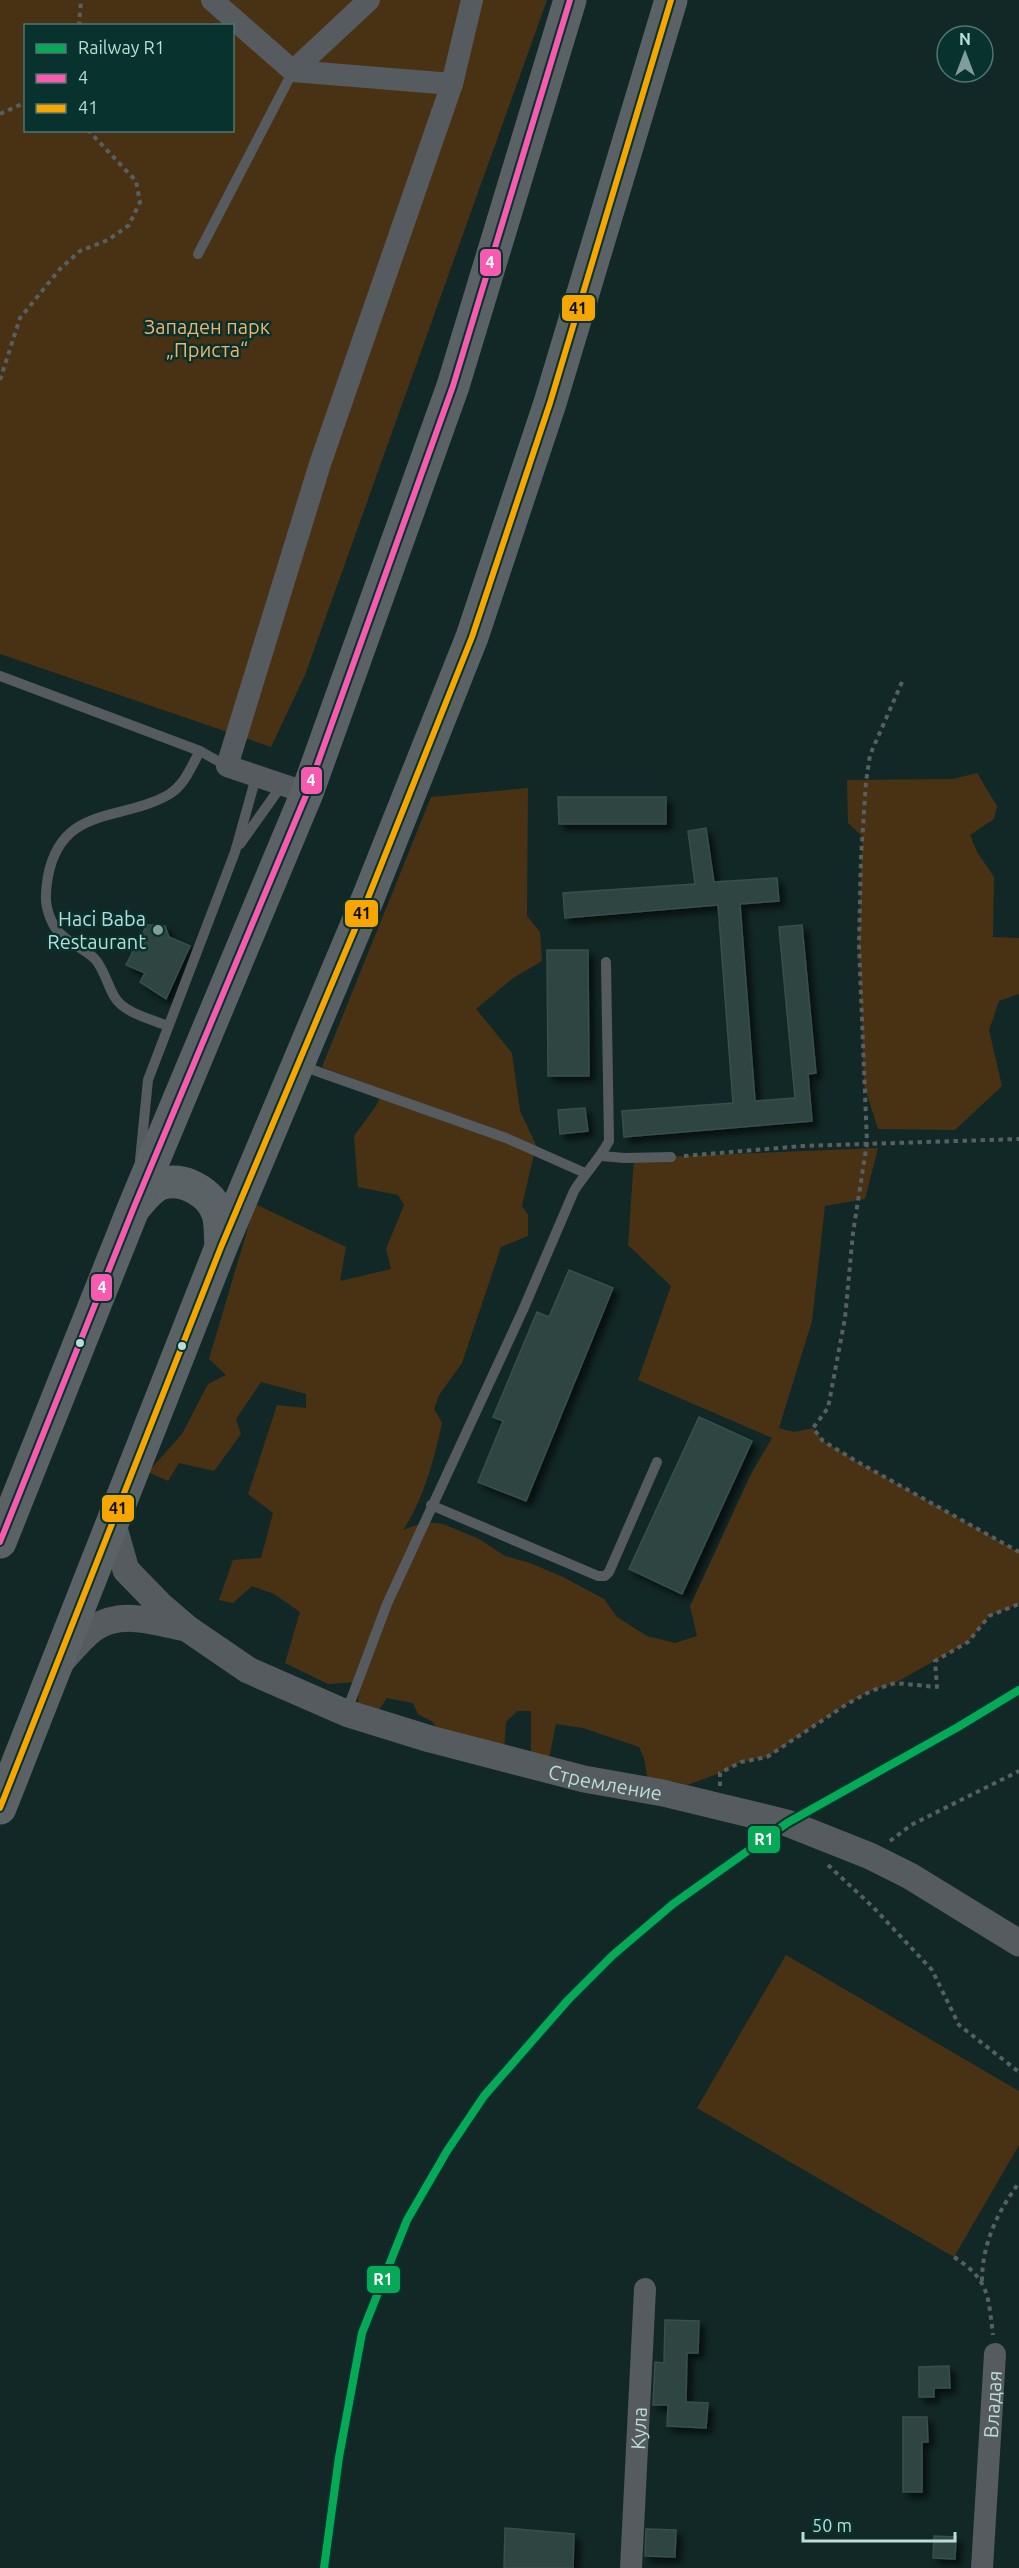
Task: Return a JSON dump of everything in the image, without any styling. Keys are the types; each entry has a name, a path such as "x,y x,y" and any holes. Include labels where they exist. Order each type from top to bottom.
{"highway":[{"path":"0,1542 8,1505 134,1207 294,789 453,387 570,0"},
{"path":"0,1808 221,1247 368,898 472,637 550,403 671,0"},
{"path":"134,1207 159,1184 188,1185 203,1192 219,1215 221,1247"}],"street":[{"path":"212,0 293,72 452,84"},
{"path":"293,72 369,0"},
{"path":"294,789 227,766 320,464 452,84 472,0"},
{"path":"112,1521 126,1570 160,1605 188,1629"},
{"path":"55,1668 95,1628 116,1621 139,1617 188,1629"},
{"name":"Стремление","path":"188,1629 248,1670 346,1713 430,1739 584,1779 663,1792 787,1823 870,1856 910,1876 1019,1943"},
{"name":"Кула","path":"631,2568 645,2289"},
{"name":"Владая","path":"982,2568 995,2354"}],"lane":[{"path":"198,254 293,72"},
{"path":"0,676 200,751 227,766"},
{"path":"168,1026 131,1011 114,998 95,960 54,926 44,899 50,868 63,841 85,822 169,795 184,780 200,751"},
{"path":"134,1207 148,1080 235,852 256,777"},
{"path":"235,852 294,789"},
{"path":"346,1713 387,1604 431,1504 523,1310 574,1191 585,1173 601,1156 609,1141 606,962"},
{"path":"298,1065 507,1138 585,1173"},
{"path":"601,1156 671,1157"},
{"path":"431,1504 598,1576 605,1576 609,1572 657,1462"}],"path":[{"path":"79,24 81,0"},
{"path":"0,114 24,103"},
{"path":"0,380 20,318 60,269 80,251 108,240 129,225 140,202 136,182 90,132"},
{"path":"903,682 870,755 866,782 859,945 867,1143 853,1233 845,1318 828,1408 813,1428 823,1442 1019,1552"},
{"path":"671,1157 802,1146 1019,1139"},
{"path":"714,1805 721,1794 720,1773 741,1762 767,1757 847,1704 871,1691 895,1683 937,1687 935,1661 968,1642 989,1616 1019,1604"},
{"path":"911,1825 1019,1771"},
{"path":"824,1861 874,1908 932,1970 959,2025 1019,2072"},
{"path":"982,2282 982,2265 989,2237 1003,2205 1019,2183"},
{"name":"Владая","path":"954,2257 964,2263 982,2282 990,2299 995,2354"}],"green space":[{"name":"Западен парк „Приста“","path":"0,0 547,0 305,675 271,747 0,654"},
{"path":"977,773 997,806 994,819 970,835 977,852 994,877 993,937 1019,938 1019,994 999,1001 989,1030 1002,1086 955,1130 878,1129 864,1085 859,945 862,836 848,823 847,780 953,779"},
{"path":"528,788 527,916 540,932 542,961 513,978 476,1009 512,1053 520,1111 536,1145 522,1206 528,1215 528,1236 501,1247 462,1363 439,1395 434,1409 442,1423 435,1451 417,1505 403,1530 425,1522 443,1524 479,1539 505,1556 530,1563 563,1577 604,1599 617,1617 647,1636 675,1643 697,1636 690,1606 751,1474 772,1438 638,1380 671,1286 628,1245 634,1158 878,1148 865,1199 825,1206 812,1321 779,1428 794,1432 813,1428 823,1441 856,1461 1019,1552 1019,1604 989,1616 968,1642 895,1683 871,1691 847,1704 767,1757 741,1762 720,1773 687,1785 672,1781 663,1793 649,1787 644,1758 639,1747 583,1728 556,1724 549,1758 531,1754 531,1711 517,1711 506,1722 504,1751 440,1736 433,1722 418,1714 413,1703 387,1698 378,1711 358,1704 359,1682 328,1684 285,1663 300,1612 274,1594 252,1586 233,1603 219,1600 233,1560 261,1558 273,1513 248,1494 277,1405 306,1408 306,1394 261,1382 236,1419 241,1434 214,1471 179,1463 168,1481 148,1472 182,1434 208,1384 226,1375 209,1359 255,1204 346,1247 340,1281 391,1269 386,1249 404,1205 398,1195 358,1187 354,1136 376,1106 384,1090 322,1067 431,797"},
{"path":"786,1955 1019,2091 1019,2145 954,2257 697,2108"}],"building":[{"path":"558,797 666,797 666,824 559,824"},
{"path":"706,828 714,882 777,878 779,901 740,904 755,1101 795,1098 779,927 802,925 816,1073 808,1074 812,1121 624,1137 622,1111 733,1103 718,905 565,918 563,893 695,884 688,831"},
{"path":"147,925 165,926 169,937 190,946 166,999 140,982 145,973 126,965"},
{"path":"547,950 588,950 589,1076 548,1076"},
{"path":"585,1108 588,1131 560,1134 558,1110"},
{"path":"569,1270 613,1288 526,1501 478,1482 503,1421 493,1417 537,1312 549,1317"},
{"path":"699,1417 752,1441 682,1594 629,1569"},
{"path":"665,2320 699,2321 698,2353 687,2353 686,2402 708,2403 706,2428 667,2426 668,2405 653,2405 655,2362 664,2363"},
{"path":"949,2366 950,2388 934,2388 934,2397 919,2397 919,2367"},
{"path":"903,2417 927,2417 928,2442 922,2442 922,2492 903,2492"},
{"path":"505,2528 574,2534 573,2568 504,2568"},
{"path":"646,2529 676,2530 675,2557 645,2556"},
{"path":"934,2536 956,2537 955,2559 933,2558"}],"rail line":[{"name":"R1","path":"324,2568 339,2457 362,2333 407,2220 447,2151 484,2096 568,2000 613,1955 673,1904 787,1823 1019,1690"}],"transit line":[{"name":"4","path":"0,1542 134,1207 307,793 453,386 570,0"},
{"name":"41","path":"0,1808 221,1247 368,898 472,637 550,403 671,0"}],"place":[{"name":"Haci Baba Restaurant","path":"158,930"}]}
